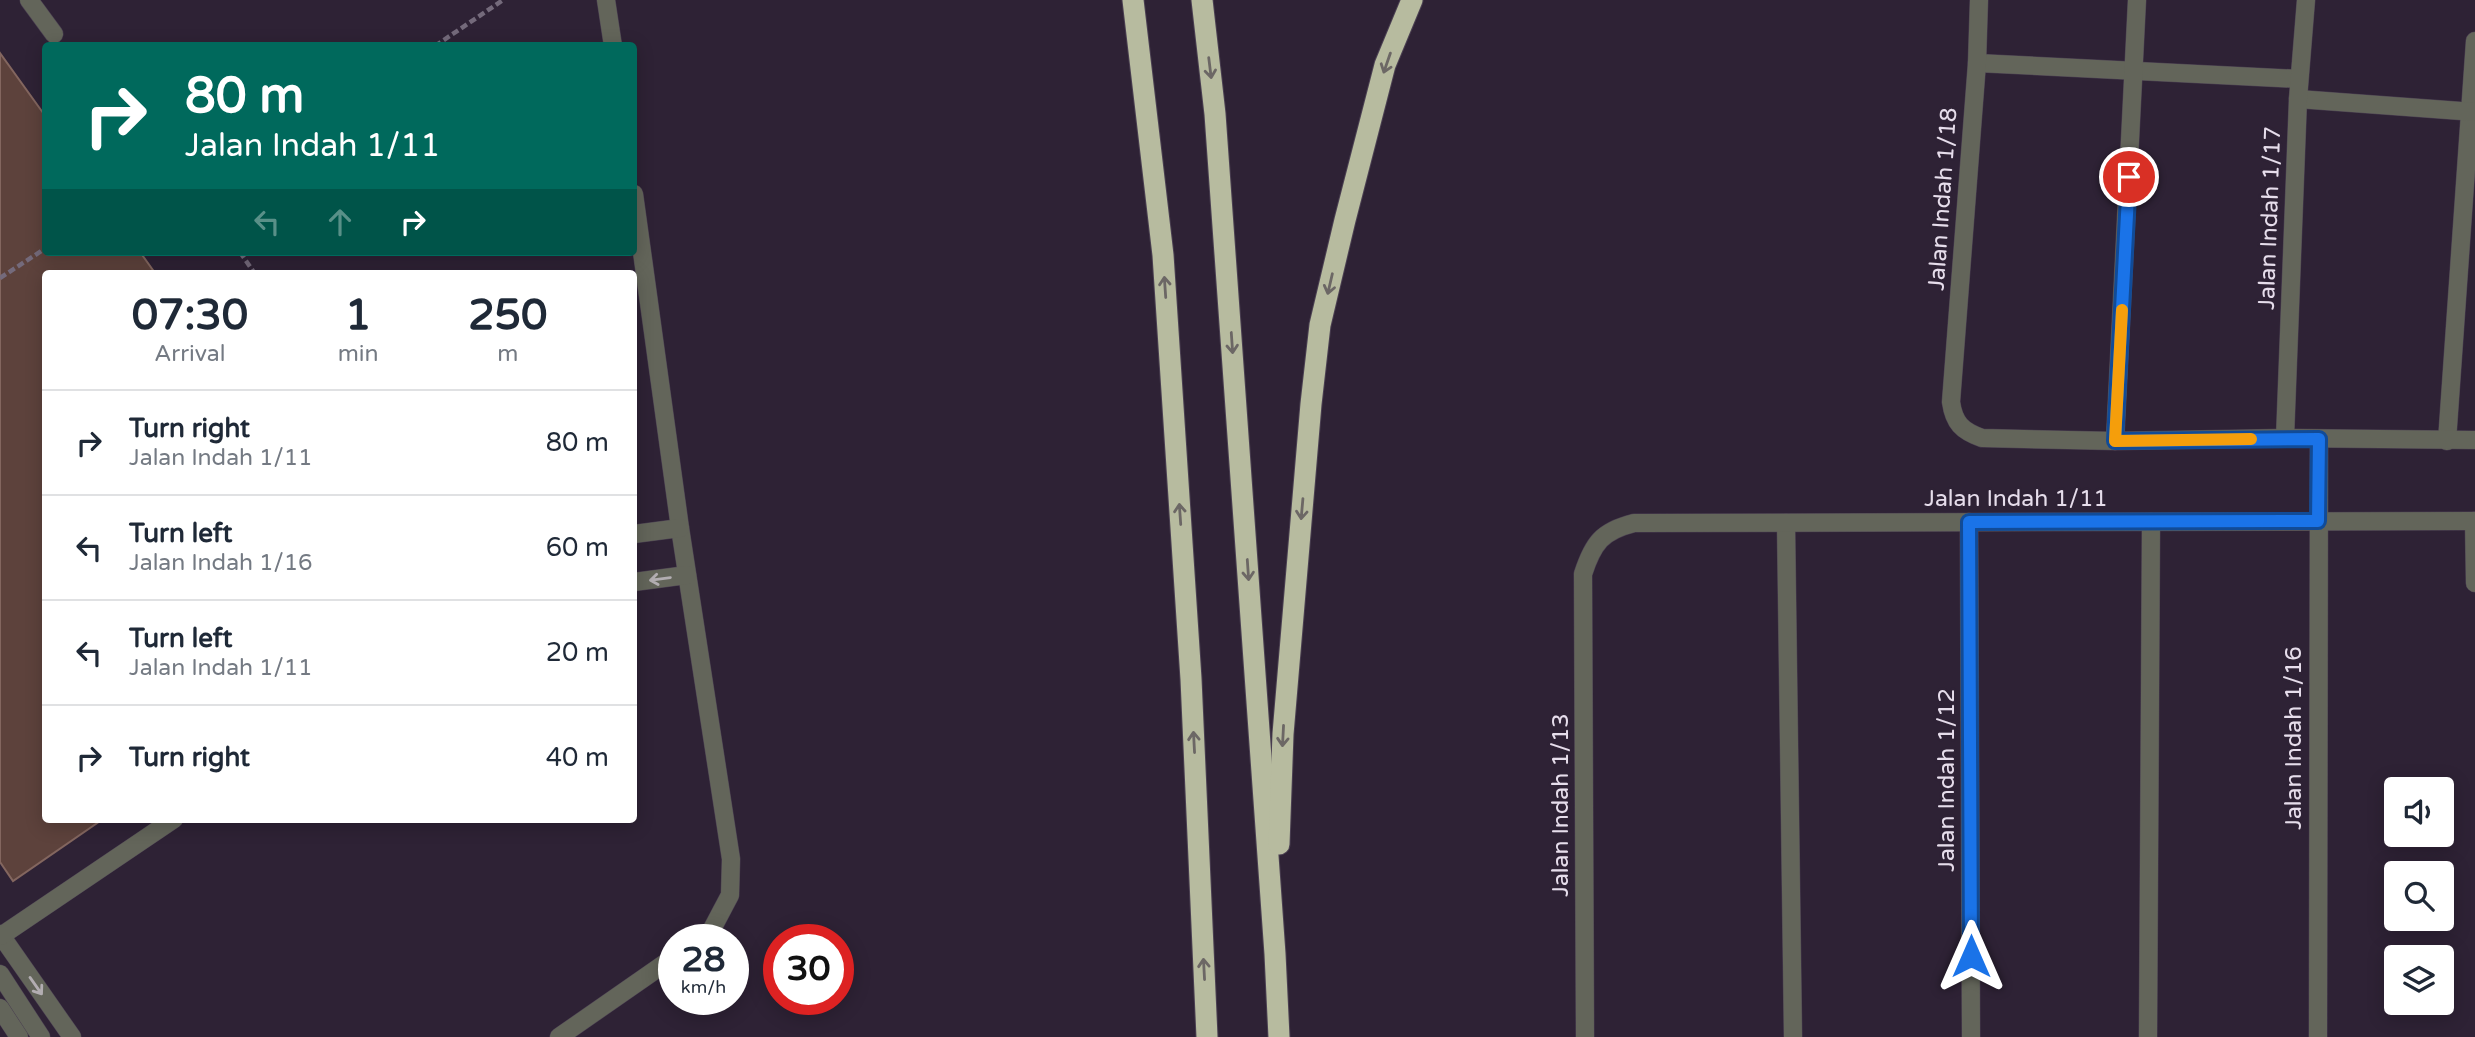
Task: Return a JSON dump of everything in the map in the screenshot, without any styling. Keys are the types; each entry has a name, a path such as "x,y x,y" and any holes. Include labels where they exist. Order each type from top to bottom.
{"highway":[{"path":"1126,0 1141,67"},
{"path":"1133,0 1163,255 1191,679 1207,1037"},
{"path":"1202,0 1215,114 1279,1037"},
{"path":"1275,954 1283,734 1320,325 1385,65 1412,0"}],"street":[{"path":"29,0 54,34"},
{"path":"606,0 612,42"},
{"name":"Jalan Indah 1/18","path":"1979,0 1977,63 1951,402 1954,419 1965,432 1982,438 2115,441"},
{"path":"2137,0 2115,441 2285,438 2475,440"},
{"name":"Jalan Indah 1/17","path":"2285,438 2298,99 2306,0"},
{"path":"2446,441 2472,112 2475,41"},
{"path":"1977,63 2299,79"},
{"path":"2298,99 2472,112"},
{"path":"637,216 680,528 731,859 730,895 715,924"},
{"name":"Jalan Indah 1/16","path":"2318,1037 2319,439"},
{"path":"2474,521 2475,583"},
{"name":"Jalan Indah 1/11","path":"1583,573 1590,553 1601,538 1615,528 1634,523 2474,521"},
{"name":"Jalan Indah 1/12","path":"1969,522 1971,1037"},
{"path":"2148,1037 2151,522"},
{"path":"1786,523 1793,1037"},
{"path":"637,534 680,528"},
{"name":"Jalan Indah 1/13","path":"1583,573 1585,1037"},
{"path":"637,582 687,575"},
{"path":"72,1037 1,935 168,823"},
{"path":"559,1037 658,968"},
{"path":"0,974 41,1037"},
{"path":"0,1008 19,1037"}],"path":[{"path":"441,42 503,0"},
{"path":"0,278 42,251"}],"building":[{"path":"0,53 42,111 42,256 143,256 153,270 42,270 42,823 97,823 13,881 0,862"}],"slow traffic":[{"path":"2122,310 2115,441 2251,439"}],"route":[{"path":"1971,956 1969,522 2318,521 2319,439 2115,441 2129,177"}]}
